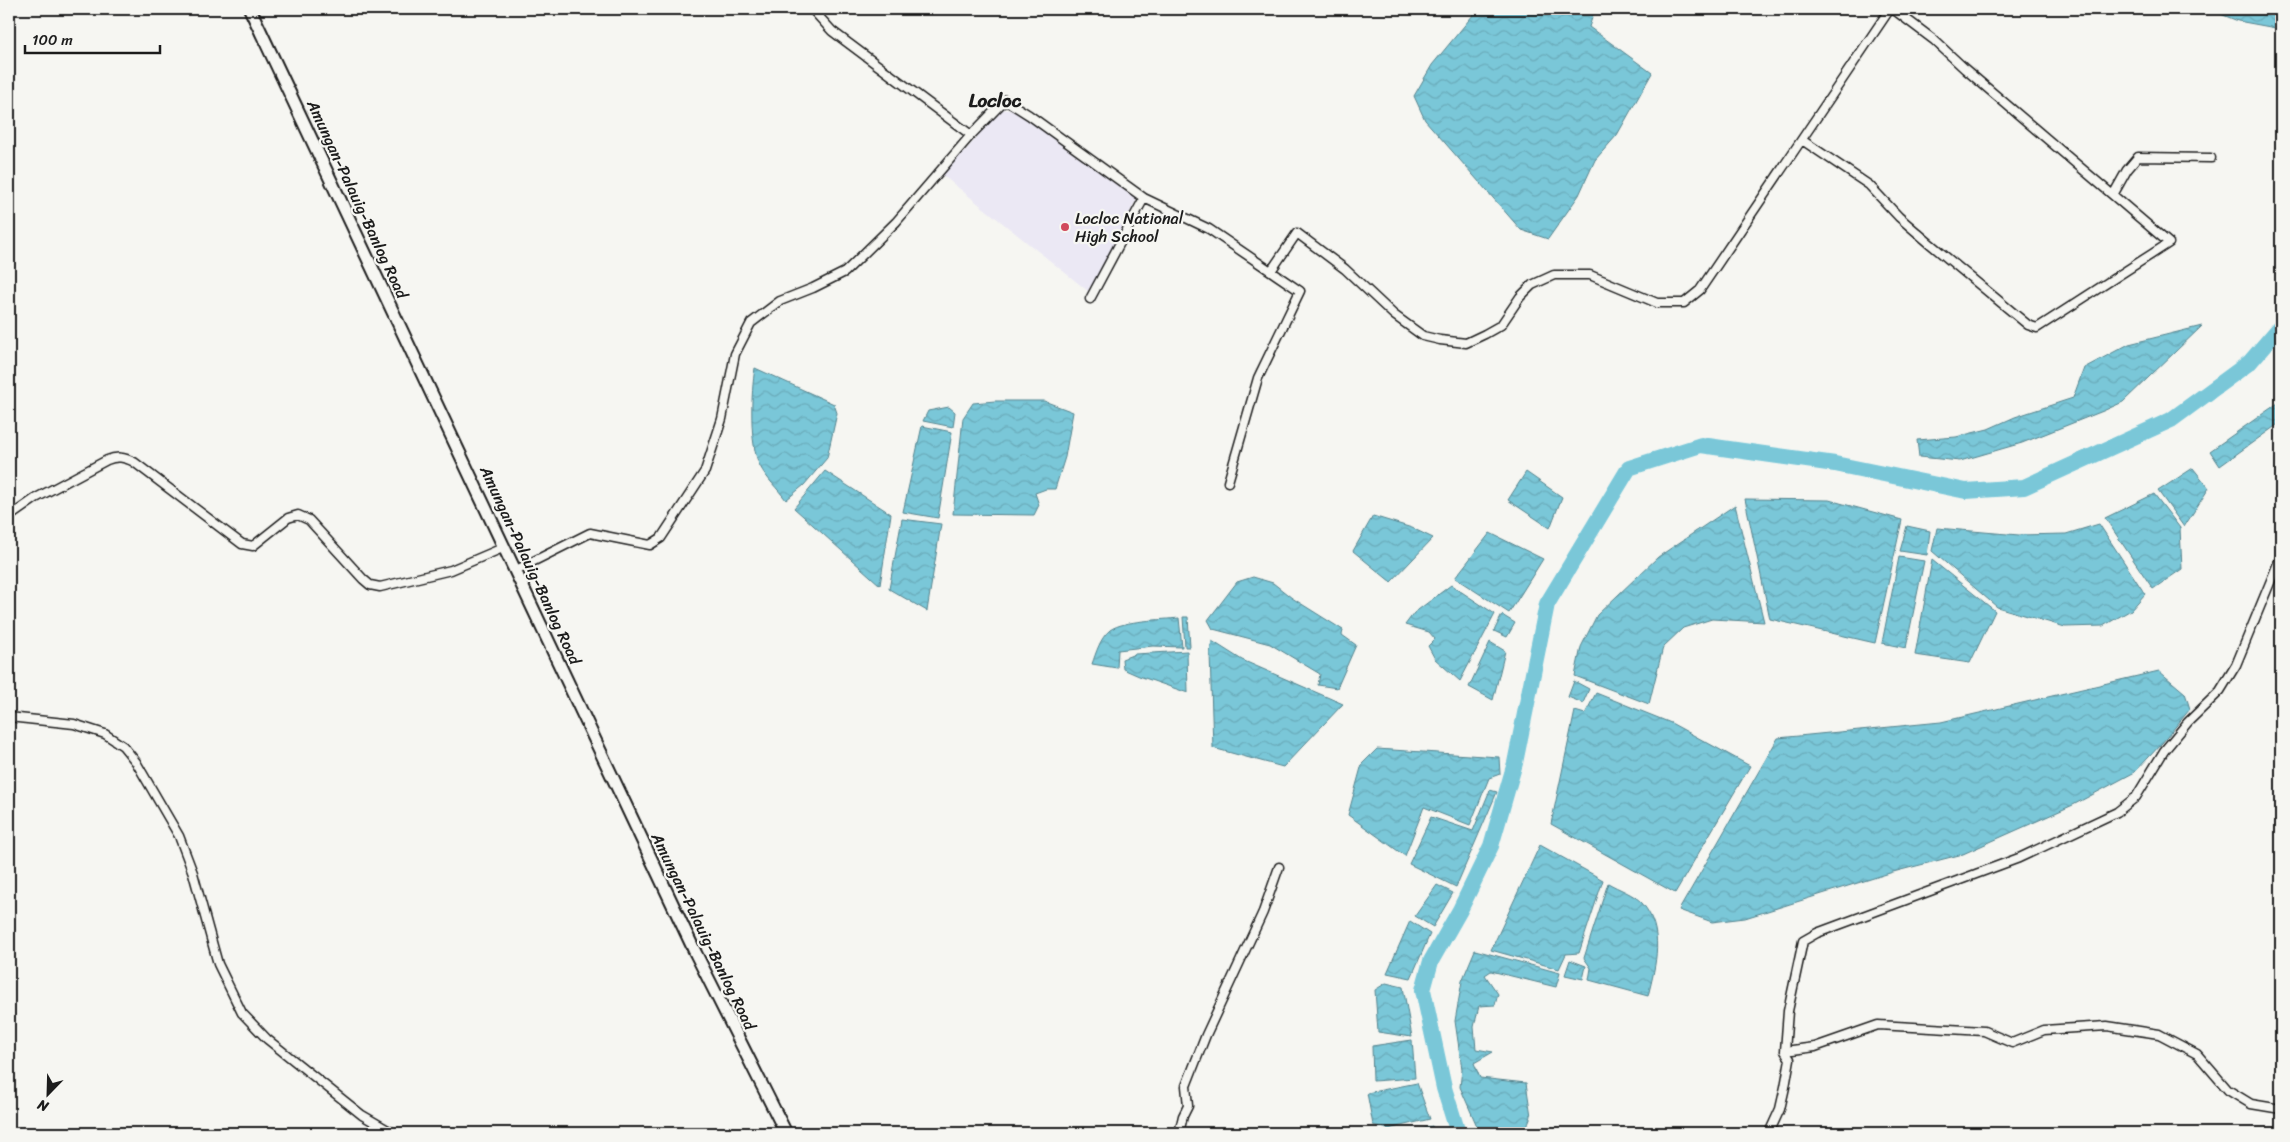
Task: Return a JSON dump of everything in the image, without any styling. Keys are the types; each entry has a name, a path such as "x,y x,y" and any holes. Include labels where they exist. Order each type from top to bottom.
{"main road":[{"name":"Amungan-Palauig-Banlog Road","path":"250,9 696,954 786,1133"}],"street":[{"path":"812,9 832,31 971,134"},
{"path":"1271,271 1297,233 1346,269 1394,316 1423,336 1466,343 1501,324 1520,297 1532,285 1554,275 1590,275 1657,303 1684,303 1700,290 1802,140 1892,9 1934,40 1965,70 2168,243 2037,328 2028,325 1928,242 1899,217 1869,185 1802,140"},
{"path":"516,570 590,533 650,545 661,538 705,471 722,419 735,354 751,323 780,301 813,288 845,272 896,222 971,134 1005,100 1029,115 1144,198 1209,229 1300,291 1258,378 1228,482"},
{"path":"2113,195 2127,170 2138,157 2211,158"},
{"path":"1090,299 1144,198"},
{"path":"9,517 36,498 114,457 134,462 242,544 253,546 288,518 298,514 309,520 370,585 380,587 451,570 505,547"},
{"path":"1769,1133 1780,1109 1786,1087 1790,1059 1786,1051 1788,1011 1803,941 1826,929 2027,854 2117,812 2136,797 2164,752 2188,722 2220,691 2236,665 2281,556"},
{"path":"9,717 74,724 105,734 123,746 136,762 179,836 193,873 218,964 242,1013 274,1045 362,1115 392,1133"},
{"path":"1179,1133 1183,1116 1188,1106 1186,1086 1206,1035 1263,912 1279,867"},
{"path":"1786,1051 1815,1047 1878,1025 1984,1031 2012,1042 2044,1030 2107,1026 2159,1034 2197,1054 2228,1090 2251,1104 2281,1109"}],"shaded area":[{"name":"Locloc National High School","path":"1001,109 1015,111 1137,198 1109,255 1088,291 941,174 966,150"}],"water":[{"path":"1478,9 1595,9 1589,27 1652,73 1617,135 1595,160 1579,195 1548,239 1521,230 1425,120 1414,96 1432,65"},
{"path":"2208,9 2281,9 2281,29 2238,21"},
{"path":"2202,326 2123,402 2022,443 1960,461 1919,457 1917,440 1956,437 1988,429 2015,417 2073,398 2084,368 2129,344"},
{"path":"755,368 834,404 837,413 827,458 804,485 786,500 765,475 756,457 752,418"},
{"path":"1044,401 1073,412 1065,457 1055,489 1046,489 1035,493 1039,505 1034,515 953,514 963,418 973,403"},
{"path":"2281,401 2281,422 2220,466 2210,451"},
{"path":"949,407 955,412 953,427 923,421 928,411"},
{"path":"922,426 952,432 938,518 903,512"},
{"path":"2193,468 2209,488 2184,527 2158,491"},
{"path":"825,471 891,514 880,585 794,508"},
{"path":"1526,472 1562,497 1550,528 1508,500"},
{"path":"2154,494 2180,528 2182,569 2153,589 2105,518"},
{"path":"1745,499 1829,500 1902,520 1875,643 1770,619"},
{"path":"1735,505 1764,622 1712,619 1683,628 1663,647 1649,704 1575,676 1581,647 1597,615 1658,557"},
{"path":"1373,516 1412,528 1433,538 1391,582 1353,551"},
{"path":"902,519 941,524 927,611 889,589"},
{"path":"2099,524 2145,594 2131,610 2103,626 2065,627 1997,607 1932,551 1937,528 2019,535 2066,534"},
{"path":"1907,526 1930,531 1927,555 1900,551"},
{"path":"1490,533 1543,559 1509,613 1455,578"},
{"path":"1899,557 1924,561 1906,648 1882,643"},
{"path":"1932,560 1995,611 1970,663 1915,655"},
{"path":"1253,577 1273,583 1292,598 1343,630 1342,635 1356,645 1337,688 1318,685 1320,674 1270,644 1213,629 1208,620 1237,582"},
{"path":"1451,585 1495,614 1460,681 1435,659 1428,646 1435,639 1429,632 1405,625 1414,613"},
{"path":"1502,615 1515,623 1507,637 1494,631"},
{"path":"1183,617 1188,617 1190,647 1185,647"},
{"path":"1179,618 1182,647 1153,646 1118,650 1117,668 1092,664 1101,641 1110,630 1134,622"},
{"path":"1212,641 1242,660 1343,704 1283,767 1213,748 1210,653"},
{"path":"1490,642 1505,651 1493,700 1469,687"},
{"path":"1187,651 1188,693 1123,669 1122,659 1135,654"},
{"path":"2159,671 2185,693 2190,709 2135,772 2073,805 1963,854 1893,872 1745,918 1712,922 1679,910 1778,738 1941,722"},
{"path":"1574,681 1589,689 1583,703 1568,697"},
{"path":"1596,693 1671,723 1750,766 1675,893 1551,824 1575,711 1585,714"},
{"path":"1377,749 1499,757 1500,774 1489,778 1470,825 1424,807 1405,856 1348,815 1362,764"},
{"path":"1490,790 1497,792 1456,887 1409,864 1431,817 1473,831"},
{"path":"1540,845 1603,880 1579,953 1566,954 1559,969 1491,950"},
{"path":"1608,883 1639,900 1649,913 1654,924 1657,948 1656,960 1648,996 1589,980 1591,968 1584,958"},
{"path":"1437,885 1453,893 1433,927 1415,916"},
{"path":"1410,921 1430,934 1411,978 1387,973"},
{"path":"1475,950 1560,973 1556,987 1491,971 1485,975 1498,994 1495,1005 1479,1006 1474,1027 1476,1049 1493,1052 1474,1063 1480,1078 1526,1083 1531,1116 1524,1133 1480,1133 1460,1087 1462,1069 1455,1021 1462,981"},
{"path":"1570,960 1586,966 1583,979 1565,975"},
{"path":"1386,983 1403,987 1412,1037 1378,1032 1375,990"},
{"path":"1412,1040 1415,1078 1373,1081 1372,1046"},
{"path":"1417,1083 1430,1119 1388,1129 1373,1125 1367,1093"},
{"path":"1432,1126 1435,1133 1408,1133"}],"waterway":[{"path":"1458,1133 1444,1088 1423,990 1431,961 1460,910 1491,846 1515,763 1547,604 1629,468 1701,445 1835,464 1966,491 2024,487 2171,420 2250,362 2281,326"}],"place":[{"name":"Locloc National High School","path":"1065,227"}],"district":[{"name":"Locloc","path":"995,100"}]}
